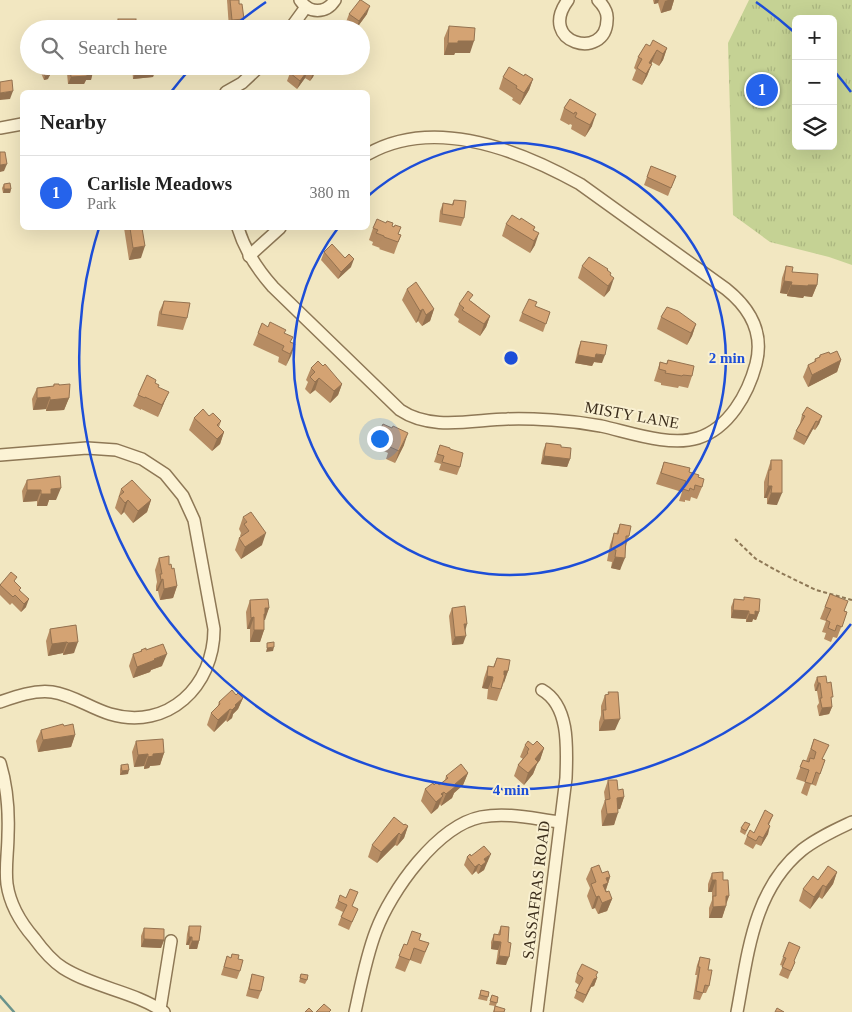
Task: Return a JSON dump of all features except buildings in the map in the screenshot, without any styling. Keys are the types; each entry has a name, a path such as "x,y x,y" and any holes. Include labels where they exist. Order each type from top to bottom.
{"street":[{"path":"295,20 303,4 312,10 324,10 330,7 335,0"},
{"path":"568,0 561,11 559,18 560,26 563,34 568,39 584,44 592,43 599,38 607,24 608,16 605,8 598,0"},
{"path":"230,90 242,83 250,75"},
{"path":"0,128 20,124"},
{"name":"MISTY LANE","path":"239,230 249,256 273,287 400,410 424,421 446,422 509,418 572,422 665,440 680,441 697,439 711,432 722,424 735,410 745,393 758,356 758,333 748,312 742,303 726,289 601,198 580,184 539,163 513,153 474,142 440,138 415,139 388,145 370,153"},
{"path":"249,256 278,230"},
{"path":"0,455 79,448 108,449 129,453 142,458 165,474 183,496 194,520 214,629 212,655 201,680 184,699 161,712 148,716 109,714 64,694 45,691 26,694 0,702"},
{"name":"SASSAFRAS ROAD","path":"537,1012 566,778 566,740 560,709 554,700 542,690"},
{"path":"0,763 8,804 7,885 13,906 23,924 39,945 60,966 80,978 141,999 162,1011 171,941"},
{"path":"355,1012 370,946 384,913 411,871 433,847 461,825 497,814 560,822"},
{"path":"737,1012 751,937 761,905 769,890 790,862 802,850 829,833 852,822"}],"path":[{"path":"735,539 756,559 782,573 816,590 852,600"}],"green space":[{"path":"749,0 852,0 852,265 770,242 733,215 728,43"}],"waterway":[{"path":"0,996 14,1012"}],"place":[{"name":"Carlisle Meadows","path":"762,90"}]}
